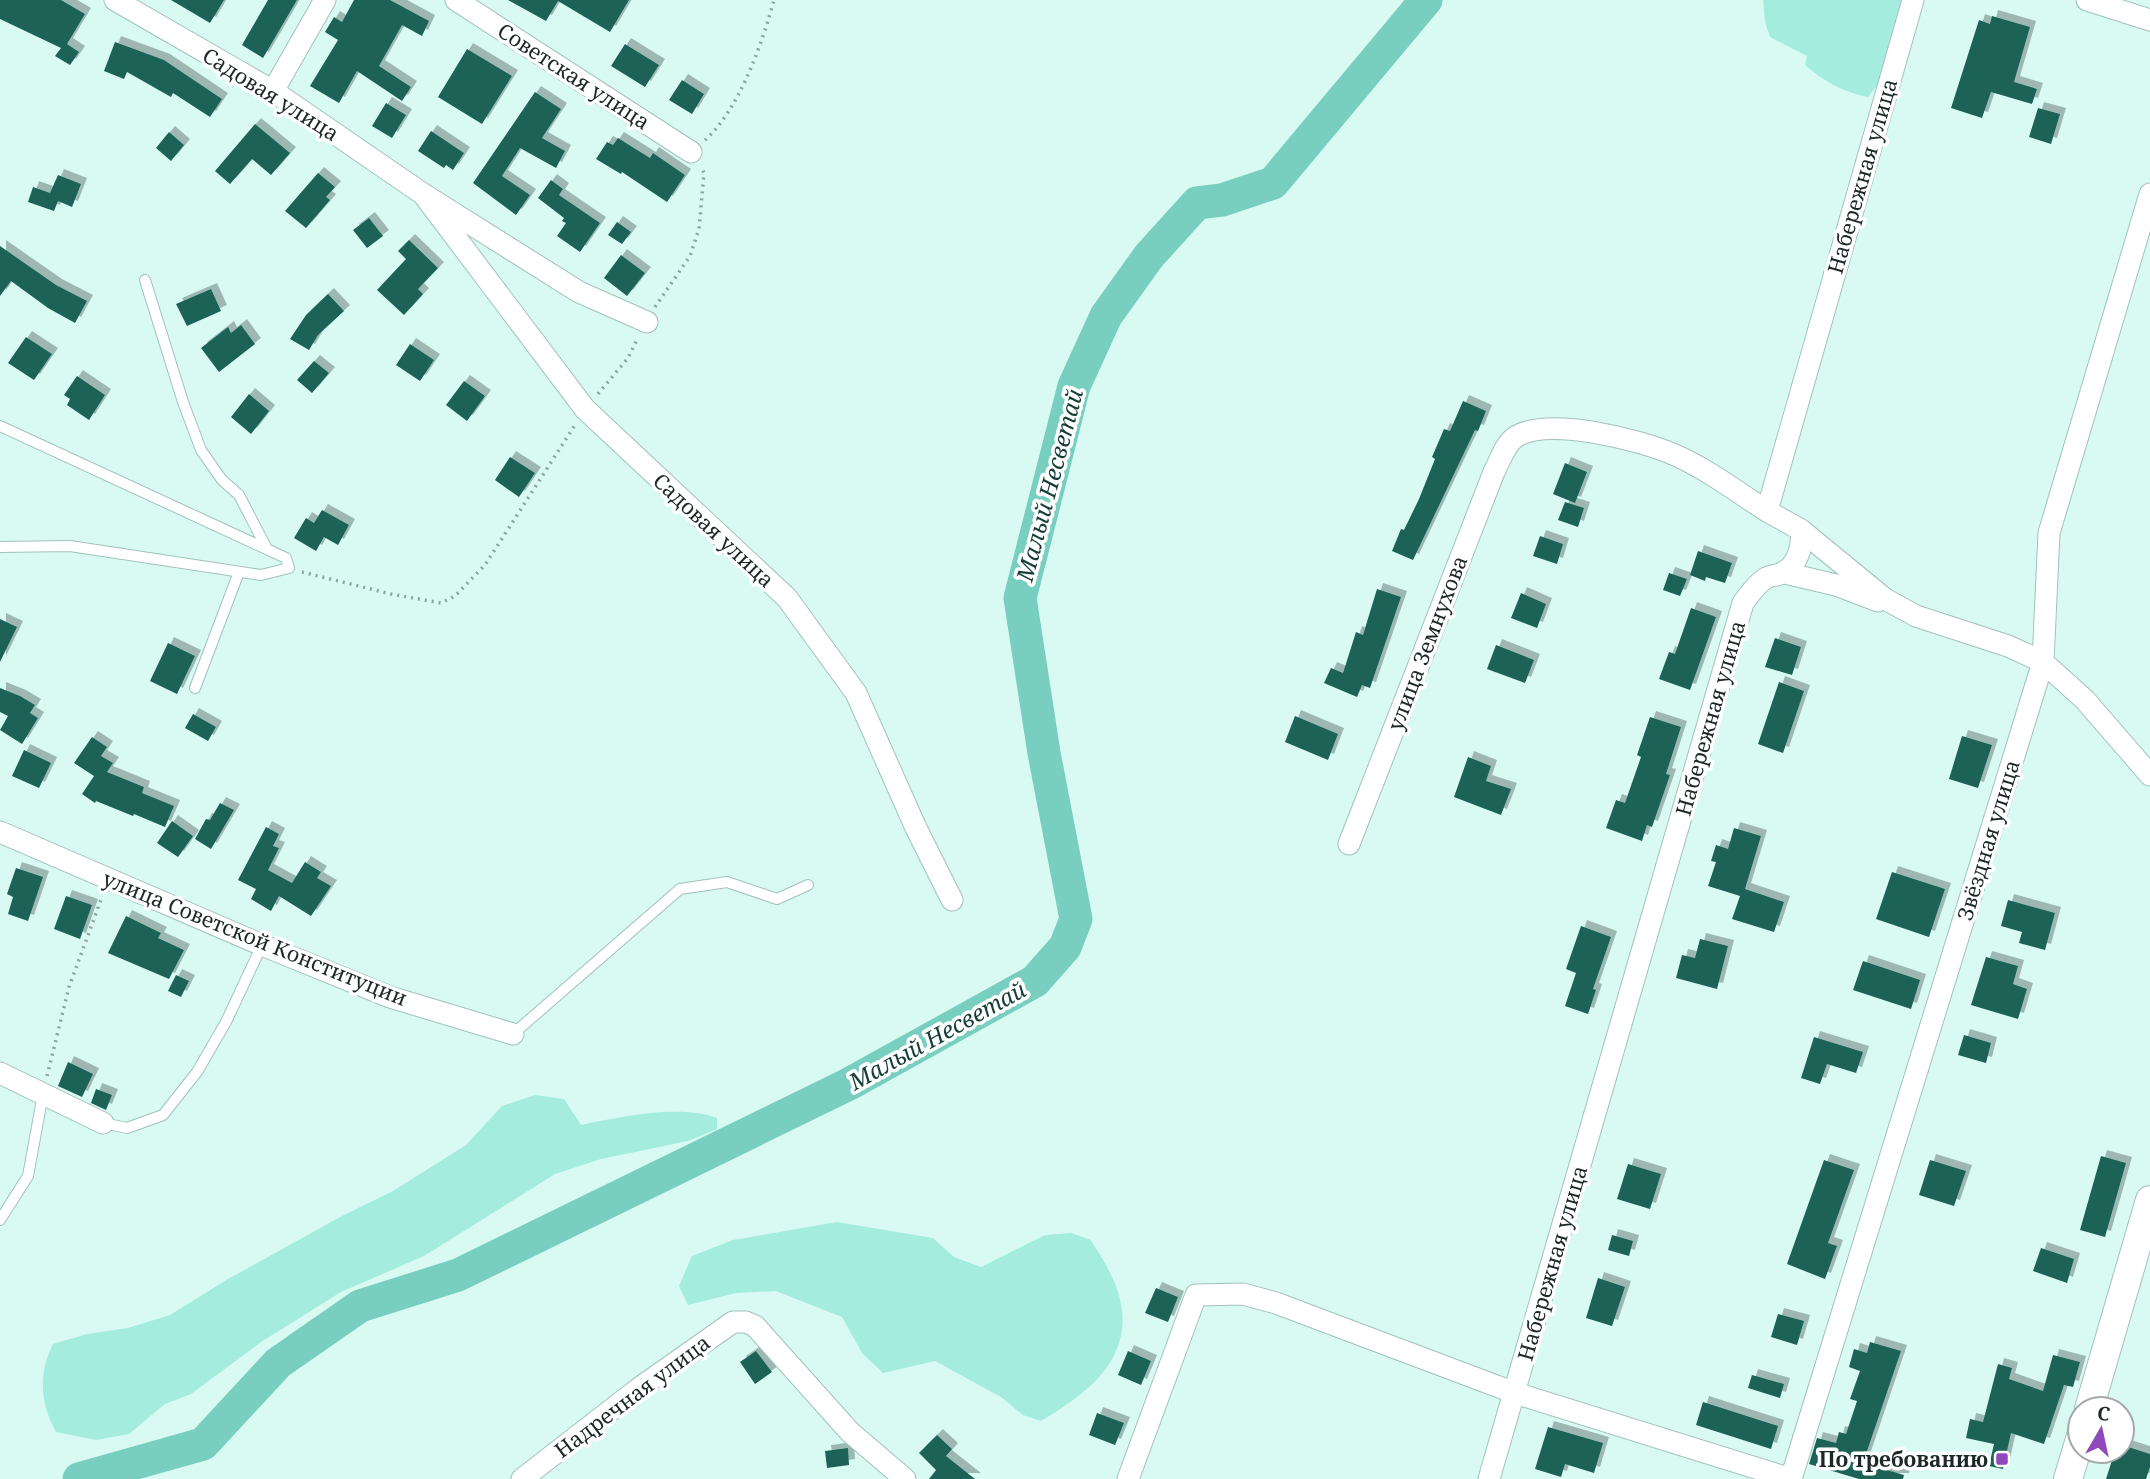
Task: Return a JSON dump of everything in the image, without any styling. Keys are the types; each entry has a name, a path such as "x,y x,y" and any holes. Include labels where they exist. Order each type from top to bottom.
{"street":[{"name":"Садовая улица","path":"115,0 272,92 423,194 579,292 647,322"},
{"path":"272,92 326,0"},
{"name":"Советская улица","path":"456,0 691,152"},
{"name":"Набережная улица","path":"1767,511 1913,0"},
{"path":"2087,0 2150,20"},
{"name":"Садовая улица","path":"423,194 585,409 787,598 856,693 916,828 952,900"},
{"name":"Звёздная улица","path":"1791,1479 2043,662 2049,533 2150,194"},
{"name":"улица Земнухова","path":"1349,844 1494,472 1509,443 1517,436 1557,429 1583,430 1640,443 1677,456 1767,511"},
{"path":"1767,511 1801,530 1885,599 1916,616"},
{"path":"1801,530 1802,542 1797,557 1785,573 1836,585 1916,616 2008,646 2043,662 2085,701 2150,775"},
{"name":"Набережная улица","path":"1489,1479 1743,603 1755,587 1768,577 1785,573"},
{"name":"улица Советской Конституции","path":"0,832 262,945 390,996 513,1034"},
{"path":"0,1073 103,1123"},
{"path":"2093,1395 2150,1200"},
{"path":"1128,1479 1196,1296 1243,1294 1276,1303 1515,1393 1791,1479"},
{"name":"Надречная улица","path":"522,1479 733,1322 746,1322 755,1326 850,1432 905,1479"}],"lane":[{"path":"145,280 201,450 222,480 239,495 267,549"},
{"path":"0,426 286,558 289,568 261,575 71,546 0,547"},
{"path":"195,688 239,572"},
{"path":"513,1034 680,889 727,882 777,899 808,885"},
{"path":"103,1123 127,1128 163,1115 197,1072 220,1032 262,945"},
{"path":"0,1220 28,1176 43,1094"}],"path":[{"path":"289,568 391,594 441,603 455,596 485,565 585,409 628,358 647,322 690,256 699,229 704,173 691,152 720,127 760,49 774,0"},
{"path":"43,1094 69,987 109,878"}],"green space":[{"path":"1763,0 1925,0 1890,70 1868,97 1827,81 1805,65 1807,56 1770,37 1765,22"},
{"path":"535,1095 564,1099 581,1125 649,1113 685,1112 717,1118 717,1129 688,1141 601,1159 555,1174 424,1256 341,1292 261,1342 191,1394 165,1404 129,1434 96,1440 56,1432 47,1410 43,1388 45,1366 53,1344 87,1334 128,1328 170,1315 228,1279 393,1191 466,1145 502,1106"},
{"path":"837,1222 933,1238 954,1257 981,1267 1045,1235 1071,1233 1091,1240 1112,1276 1120,1299 1120,1340 1113,1357 1103,1373 1089,1387 1041,1421 1023,1415 1001,1397 935,1361 883,1373 862,1353 842,1317 776,1291 736,1293 688,1305 679,1286 692,1256 733,1240"}],"building":[{"path":"0,0 61,0 85,14 67,44 79,52 70,65 55,56 61,48 0,19"},
{"path":"171,0 224,0 210,23"},
{"path":"268,0 297,0 263,58 242,45"},
{"path":"354,0 390,0 429,21 422,36 402,25 379,66 411,87 402,101 357,71 339,103 310,86 338,40 325,32 334,17 342,22"},
{"path":"508,0 629,0 610,32 558,1 546,21"},
{"path":"1992,16 2030,27 2014,82 2037,89 2032,104 1991,92 1982,118 1951,108 1979,20 1990,24"},
{"path":"115,42 164,60 222,99 210,117 173,93 171,97 127,72 124,79 104,71"},
{"path":"625,44 659,65 645,87 611,66"},
{"path":"467,49 512,76 482,124 438,97"},
{"path":"682,80 704,94 692,114 669,100"},
{"path":"535,92 561,109 542,138 565,151 556,168 520,148 502,176 530,195 516,215 473,183"},
{"path":"386,103 406,115 392,138 372,126"},
{"path":"2038,108 2060,114 2051,144 2029,137"},
{"path":"255,124 290,153 271,175 252,159 230,184 215,171"},
{"path":"431,131 464,153 453,170 446,165 444,168 418,151"},
{"path":"169,132 184,145 171,161 156,148"},
{"path":"618,138 650,158 653,153 685,175 667,202 622,172 621,174 596,159 607,142 613,145"},
{"path":"318,173 335,187 326,197 330,200 306,228 285,211"},
{"path":"58,175 81,184 72,207 58,201 54,211 28,202 33,187 50,193"},
{"path":"551,180 563,189 559,195 600,223 580,252 557,236 566,223 562,221 564,218 538,198"},
{"path":"369,218 383,236 367,248 353,230"},
{"path":"617,222 631,232 622,244 608,235"},
{"path":"409,240 438,268 418,289 423,294 404,315 377,290 406,259 398,251"},
{"path":"0,246 56,285 87,301 75,323 48,308 11,281 0,296"},
{"path":"621,255 645,273 627,296 604,278"},
{"path":"211,289 221,311 187,326 176,304"},
{"path":"328,294 344,311 318,335 309,350 290,339 306,315"},
{"path":"241,325 255,344 219,372 201,348 228,327 231,333"},
{"path":"26,337 52,354 34,380 8,363"},
{"path":"410,344 434,360 420,381 396,365"},
{"path":"314,361 329,373 312,393 297,380"},
{"path":"77,376 105,395 89,420 67,405 70,399 64,395"},
{"path":"464,381 485,396 467,421 446,405"},
{"path":"249,394 269,411 251,434 231,417"},
{"path":"1463,401 1486,411 1413,560 1392,551 1401,529 1404,530 1419,499 1444,429 1450,431"},
{"path":"510,457 535,473 519,497 495,480"},
{"path":"1565,463 1587,472 1575,503 1553,494"},
{"path":"1565,502 1584,508 1578,527 1558,520"},
{"path":"322,510 349,525 338,545 324,537 316,551 294,538 306,518 314,523"},
{"path":"1540,536 1563,544 1557,564 1533,556"},
{"path":"1698,551 1732,563 1725,583 1706,577 1705,581 1690,575"},
{"path":"1669,573 1687,579 1680,596 1663,590"},
{"path":"1377,589 1401,597 1370,688 1362,685 1357,697 1324,683 1331,668 1343,673 1356,632 1363,635"},
{"path":"1521,593 1546,604 1537,628 1511,618"},
{"path":"1691,608 1716,617 1690,690 1659,679 1669,652 1675,654"},
{"path":"0,619 17,627 0,662"},
{"path":"1775,638 1801,647 1792,675 1765,667"},
{"path":"168,643 195,656 177,694 150,681"},
{"path":"1496,645 1534,660 1525,683 1487,669"},
{"path":"1779,682 1804,691 1783,753 1758,744"},
{"path":"0,688 35,705 30,713 38,718 22,744 0,730 8,716 0,712"},
{"path":"193,714 216,727 208,741 185,728"},
{"path":"1295,716 1338,734 1328,760 1285,742"},
{"path":"1650,717 1681,727 1666,774 1670,775 1652,827 1647,825 1642,841 1606,828 1616,800 1625,803 1641,757 1637,755"},
{"path":"1962,736 1992,745 1978,788 1949,779"},
{"path":"92,737 107,747 101,756 113,763 107,772 144,787 142,793 174,806 165,827 134,814 133,816 96,801 95,803 82,794 94,776 74,763"},
{"path":"24,750 51,763 39,788 12,776"},
{"path":"1468,757 1491,766 1486,781 1511,789 1501,815 1454,797"},
{"path":"220,803 234,810 211,849 195,839 206,819 210,820"},
{"path":"172,821 193,836 178,857 157,843"},
{"path":"266,827 279,834 273,846 279,848 268,870 292,883 305,862 321,872 317,878 331,886 311,916 279,896 271,911 251,899 256,889 238,880"},
{"path":"1734,828 1761,836 1745,889 1784,902 1774,932 1732,919 1740,896 1708,886 1716,862 1711,861 1716,845 1728,849"},
{"path":"16,868 43,877 28,921 8,914 13,897 7,894"},
{"path":"1892,872 1945,889 1929,937 1876,919"},
{"path":"66,896 92,905 80,939 54,929"},
{"path":"2008,900 2055,913 2045,950 2019,943 2022,932 2001,926"},
{"path":"126,916 161,933 158,938 184,950 169,979 108,953"},
{"path":"1581,926 1611,937 1593,989 1596,990 1588,1014 1565,1006 1576,973 1566,969"},
{"path":"1700,939 1728,946 1717,989 1676,978 1682,955 1695,958"},
{"path":"1986,957 2018,966 2013,984 2027,989 2018,1019 1971,1005"},
{"path":"1863,961 1920,980 1911,1009 1853,990"},
{"path":"176,975 189,981 181,997 168,991"},
{"path":"1964,1035 1991,1043 1986,1063 1958,1055"},
{"path":"1814,1037 1863,1052 1856,1073 1827,1064 1820,1084 1801,1078"},
{"path":"68,1062 93,1074 82,1097 58,1086"},
{"path":"96,1089 112,1095 106,1110 91,1103"},
{"path":"2101,1156 2126,1163 2105,1237 2080,1230"},
{"path":"1824,1160 1854,1170 1828,1243 1837,1246 1825,1279 1787,1264"},
{"path":"1930,1160 1966,1171 1954,1206 1919,1195"},
{"path":"1628,1164 1661,1174 1650,1209 1617,1199"},
{"path":"1612,1235 1633,1241 1629,1256 1608,1250"},
{"path":"2041,1248 2074,1259 2067,1283 2033,1271"},
{"path":"1598,1278 1625,1287 1612,1326 1586,1318"},
{"path":"1156,1288 1178,1297 1168,1322 1145,1313"},
{"path":"1778,1314 1804,1321 1797,1345 1771,1337"},
{"path":"1870,1342 1901,1351 1863,1463 1904,1475 1903,1479 1859,1479 1809,1464 1817,1438 1836,1443 1839,1432 1846,1434 1857,1401 1850,1399 1860,1371 1849,1367 1854,1349 1867,1353"},
{"path":"756,1351 772,1372 755,1384 740,1362"},
{"path":"1128,1351 1151,1361 1141,1385 1118,1375"},
{"path":"2053,1355 2080,1362 2073,1387 2064,1385 2044,1444 2011,1433 2003,1469 1989,1466 1994,1444 1966,1438 1970,1419 1983,1422 1998,1364 2012,1368 2009,1379 2043,1391"},
{"path":"1752,1375 1784,1384 1780,1398 1748,1388"},
{"path":"1703,1402 1778,1426 1771,1449 1696,1425"},
{"path":"1097,1413 1124,1423 1115,1445 1089,1435"},
{"path":"1548,1427 1603,1443 1594,1473 1565,1464 1561,1477 1535,1469"},
{"path":"937,1435 952,1449 946,1456 975,1479 929,1479 936,1470 919,1453"},
{"path":"848,1448 849,1465 827,1468 825,1451"},
{"path":"2136,1450 2150,1454 2146,1479 2106,1479 2110,1465 2136,1465"}],"waterway":[{"name":"Малый Несветай","path":"79,1479 203,1444 278,1363 360,1306 458,1275 849,1084 1035,981 1065,947 1076,919 1044,753 1020,598 1074,386 1106,316 1149,256 1197,203 1222,200 1273,183 1426,0"}],"place":[{"name":"По требованию","path":"2002,1459"}]}
